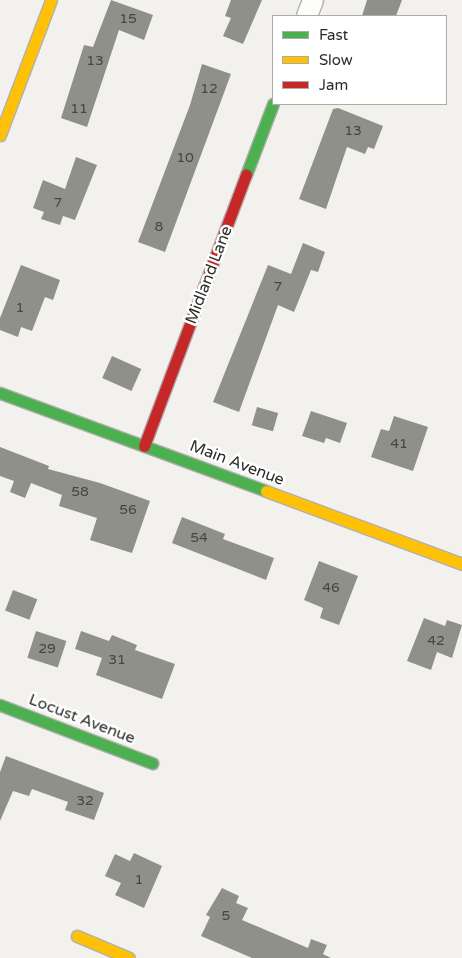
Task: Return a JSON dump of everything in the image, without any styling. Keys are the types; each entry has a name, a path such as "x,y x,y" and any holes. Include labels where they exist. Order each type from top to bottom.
{"street":[{"path":"0,135 51,0"},
{"path":"306,15 313,0"},
{"name":"Midland Lane","path":"144,446 273,105"},
{"name":"Main Avenue","path":"0,393 462,564"},
{"name":"Locust Avenue","path":"0,705 152,763"},
{"path":"77,936 129,958"}],"building":[{"path":"111,0 153,15 144,40 119,30 87,127 61,118 84,45 93,47"},
{"path":"231,0 262,0 243,44 223,36 231,18 225,16"},
{"path":"367,0 402,0 396,15 362,15"},
{"path":"202,64 231,74 165,252 138,242 190,105"},
{"path":"338,108 383,126 374,149 368,147 365,154 347,147 326,209 299,199 333,109"},
{"path":"76,157 97,165 75,220 63,216 60,225 41,219 44,212 33,208 43,180 65,189"},
{"path":"303,243 325,252 318,272 311,270 294,312 278,305 239,412 213,402 268,265 291,274"},
{"path":"21,265 60,280 53,300 45,297 32,331 21,327 18,337 0,330 0,318"},
{"path":"112,356 141,369 131,391 102,378"},
{"path":"257,407 278,413 273,431 252,425"},
{"path":"311,411 347,423 340,443 326,438 324,443 302,436"},
{"path":"394,416 428,427 413,471 371,457 381,429 389,431"},
{"path":"0,447 49,466 48,469 100,483 150,501 132,553 90,540 97,518 59,506 62,495 31,483 25,498 10,492 14,481 0,476"},
{"path":"182,517 225,534 223,539 274,558 266,580 172,543"},
{"path":"319,561 358,576 339,625 320,618 323,608 304,600"},
{"path":"13,590 37,599 29,620 5,611"},
{"path":"424,618 445,626 447,620 462,625 452,658 437,652 431,670 407,661"},
{"path":"36,631 66,641 58,668 27,658"},
{"path":"81,631 109,641 112,635 137,645 135,650 175,664 162,699 96,675 102,658 75,649"},
{"path":"6,756 104,793 94,820 65,810 68,802 32,789 29,796 13,791 0,821 0,772"},
{"path":"134,853 162,866 144,908 115,895 121,883 105,876 115,854 130,861"},
{"path":"222,888 239,896 236,903 248,908 242,920 308,948 311,939 327,945 323,954 331,958 252,958 201,936 210,917 206,915"}],"traffic: fast":[{"path":"246,175 273,105"},
{"path":"0,393 266,491"},
{"path":"0,705 152,763"}],"traffic: slow":[{"path":"0,135 51,0"},
{"path":"266,491 462,564"},
{"path":"77,936 129,958"}],"traffic: jam":[{"path":"144,446 246,175"}]}
